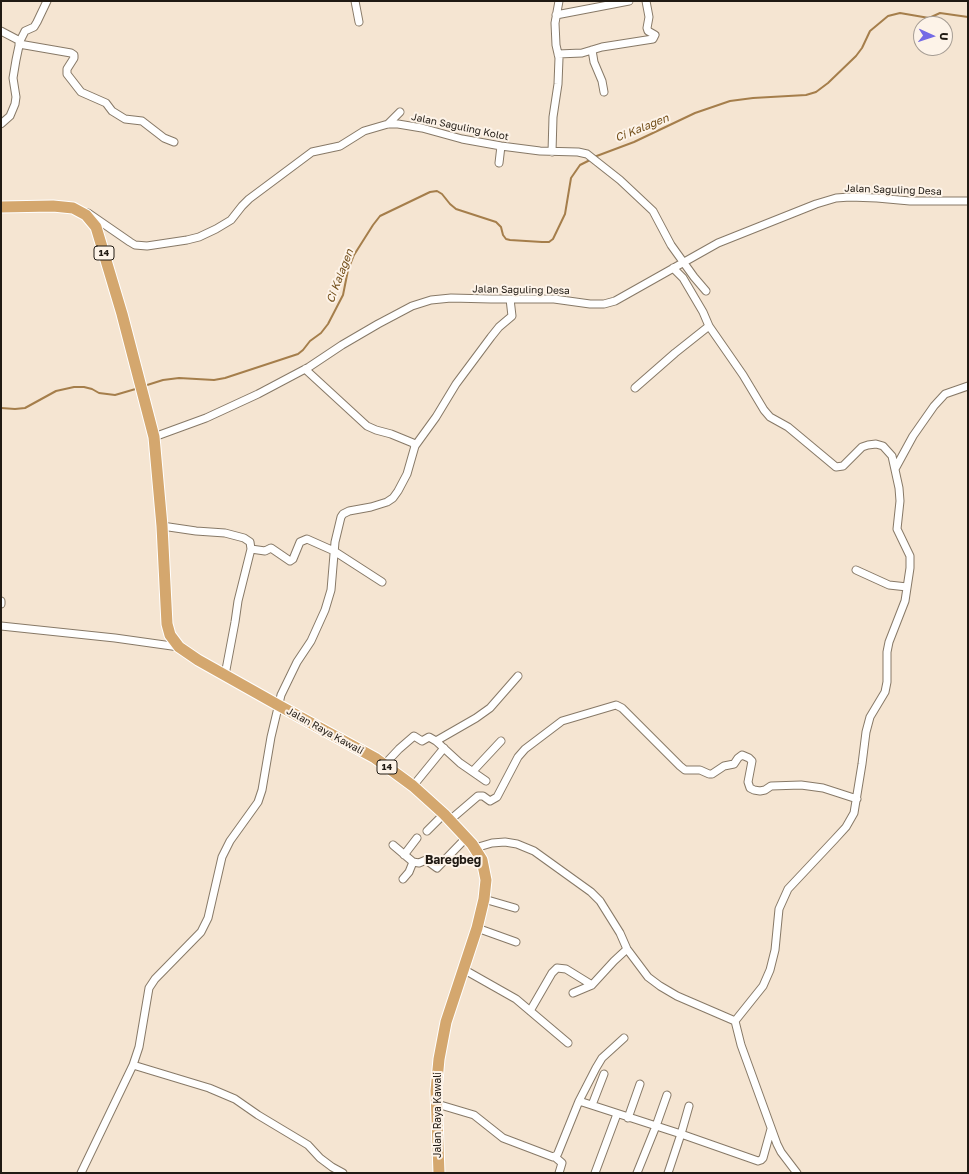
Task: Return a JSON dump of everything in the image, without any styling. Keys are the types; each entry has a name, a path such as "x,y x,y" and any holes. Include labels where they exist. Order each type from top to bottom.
{"highway":[{"name":"14","path":"1,207 53,206 73,208 86,215 96,227 144,396 154,437"},
{"name":"Jalan Raya Kawali","path":"154,437 162,526 167,624 170,635 179,648 278,705 375,758 413,786 447,817 475,848 482,860 486,880 484,899 477,928 446,1022 438,1059 436,1104 439,1173"}],"street":[{"path":"1,124 10,116 15,104 16,97 13,78 20,43 25,31 34,27 38,22 47,1"},
{"path":"355,1 359,22"},
{"path":"552,152 552,117 558,84 558,54 555,35 556,15 559,1"},
{"path":"556,15 629,1"},
{"path":"558,54 572,54 653,39 655,35 648,31 647,28 649,17 646,1"},
{"path":"1,31 20,43 71,53 74,55 74,58 67,69 66,74 81,92 106,103 112,111 125,119 142,121 164,138 174,142"},
{"path":"592,50 594,62 602,81 604,92"},
{"path":"388,124 400,112"},
{"name":"Jalan Saguling Kolot","path":"73,208 78,208 91,214 135,244 148,246 187,240 207,234 231,220 249,199 312,152 340,146 364,131 388,124 422,128 462,139 501,146 552,152 578,152 592,158 620,180 653,211 671,245 683,263 706,291"},
{"path":"499,163 501,146"},
{"name":"Jalan Saguling Desa","path":"154,437 206,418 258,394 305,369 348,341 412,306 431,300 452,298 554,299 590,304 604,304 615,301 718,243 816,204 836,198 877,198 910,201 968,201"},
{"path":"673,268 683,278 703,312 709,326 770,417 788,427 836,467 843,466 862,448 868,445 876,444 884,446 888,450 892,456 900,488 897,529 910,556 910,568 905,601 889,642 885,692 870,717 866,732 854,813 846,826 788,889 779,909 770,970 763,986 735,1021"},
{"path":"81,1173 133,1065 139,1047 150,988 155,979 201,932 208,918 222,857 230,841 258,802 262,790 278,705 284,687 297,662 311,641 325,610 331,590 335,542 343,514 349,511 381,504 393,498 407,474 415,446 436,417 456,384 491,337 499,327 512,317 510,299"},
{"path":"635,388 709,326"},
{"path":"305,369 367,426 392,434 413,443 415,446"},
{"path":"896,469 913,436 944,394 968,386"},
{"path":"162,526 196,531 225,533 238,536 250,542 251,550 238,601 225,675"},
{"path":"251,550 265,551 271,548 290,561 293,559 300,542 307,539 334,551 382,582"},
{"path":"856,570 889,585 907,587"},
{"path":"1,626 115,638 179,648"},
{"path":"436,741 476,718 490,708 518,676"},
{"path":"427,831 478,796 483,796 490,801 497,797 518,757 525,749 562,721 616,705 622,708 685,770 700,770 712,774 724,766 734,764 742,755 752,761 748,782 750,788 754,790 760,791 771,786 801,785 823,788 857,799"},
{"path":"384,765 398,749 414,736 421,741 427,737 436,741 460,762 486,781"},
{"path":"473,771 501,741"},
{"path":"413,786 444,748"},
{"path":"404,855 417,838"},
{"path":"392,845 413,862 419,863 426,860 437,868 466,838"},
{"path":"475,848 492,843 505,842 517,844 534,851 591,892 600,901 628,949 648,977 677,996 735,1021"},
{"path":"403,879 409,872 413,862"},
{"path":"484,899 515,908"},
{"path":"477,928 516,942"},
{"path":"573,993 592,985 614,961 628,949"},
{"path":"530,1011 552,972 557,968 566,969 592,985"},
{"path":"463,969 507,993 568,1043"},
{"path":"735,1021 741,1045 771,1129 781,1152 797,1173"},
{"path":"555,1157 589,1080 602,1058 624,1038"},
{"path":"133,1065 202,1086 235,1099 308,1145 320,1158 343,1173"},
{"path":"592,1105 604,1074"},
{"path":"628,1118 640,1084"},
{"path":"637,1173 667,1095"},
{"path":"579,1102 760,1161 763,1158 771,1129"},
{"path":"436,1104 474,1115 503,1138 555,1157 562,1162 559,1173"},
{"path":"668,1173 689,1106"},
{"path":"595,1173 617,1114"}],"waterway":[{"name":"Ci Kalagen","path":"594,157 634,142 695,113 730,101 806,95 816,92 828,83 856,56 862,48 870,31 888,16 900,13 929,18 940,13 968,17"},
{"name":"Ci Kalagen","path":"144,386 163,380 179,378 214,380 225,378 298,354 310,341 321,333 328,324 343,295 348,270 354,255 380,216 430,192 437,191 442,194 456,209 496,222 501,227 503,235 506,239 549,242 553,239 565,214 571,178 580,165 590,160"},
{"name":"Ci Kalagen","path":"1,408 25,408 56,391 74,387 84,387 99,393 115,395 139,388"}],"district":[{"name":"Baregbeg","path":"453,860"}]}
